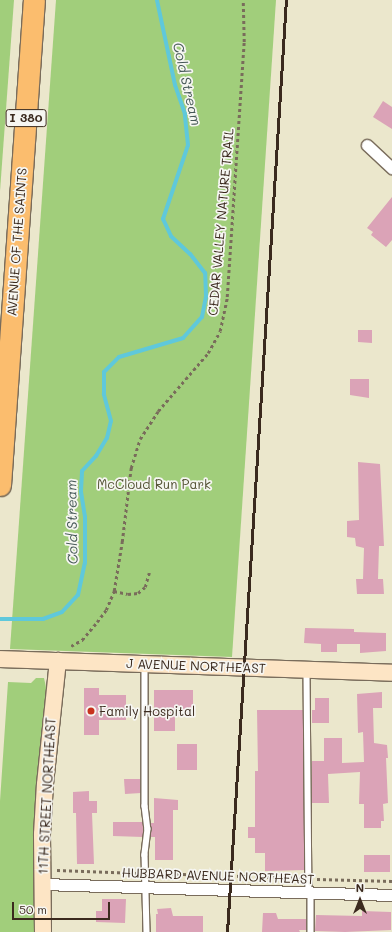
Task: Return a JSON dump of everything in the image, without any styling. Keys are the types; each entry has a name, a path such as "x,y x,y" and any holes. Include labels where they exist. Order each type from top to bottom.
{"highway":[{"name":"AVENUE OF THE SAINTS","path":"0,485 34,0"},
{"path":"31,55 39,0"}],"street":[{"path":"367,145 392,168"},
{"name":"J AVENUE NORTHEAST","path":"0,659 62,654 144,664 392,673"},
{"name":"11TH STREET NORTHEAST","path":"43,932 42,834 45,784 62,654"},
{"name":"HUBBARD AVENUE NORTHEAST","path":"42,884 310,894 392,895"}],"lane":[{"path":"144,664 145,806 148,829 145,855 146,932"},
{"path":"307,670 311,932"}],"path":[{"name":"CEDAR VALLEY NATURE TRAIL","path":"62,654 76,644 97,622 106,610 114,591 122,542 131,468 140,439 158,411 208,353 220,331 225,314 244,42 243,0"},
{"path":"114,591 128,594 138,593 145,587 149,573"},
{"path":"56,870 392,881"}],"green space":[{"path":"0,0 14,0 0,191"},
{"name":"McCloud Run Park","path":"56,0 276,0 232,657 10,649"},
{"path":"36,678 44,678 47,692 36,808 34,868 35,932 0,932 0,801 8,682 31,683"}],"building":[{"path":"383,101 392,107 392,129 373,117"},
{"path":"392,197 392,240 386,247 371,235 373,232 367,228"},
{"path":"358,330 372,330 372,343 358,342"},
{"path":"350,379 369,379 369,398 350,395"},
{"path":"358,462 380,464 384,546 379,546 378,579 383,579 384,594 357,594 356,579 363,579 364,548 356,546 355,538 347,537 347,521 359,520"},
{"path":"305,628 354,629 354,632 386,633 386,651 360,653 360,644 337,644 337,652 321,652 321,644 304,643"},
{"path":"84,688 99,688 99,695 126,695 126,720 99,720 99,735 84,735"},
{"path":"154,690 193,690 193,716 175,716 175,731 154,731"},
{"path":"382,692 382,708 373,708 374,743 387,745 388,758 386,758 388,803 383,804 384,821 381,821 381,828 364,828 364,804 359,804 360,772 328,774 329,803 312,803 312,761 324,761 324,738 342,738 342,763 364,762 363,732 358,733 357,694"},
{"path":"315,698 329,698 329,723 312,723 312,710 315,710"},
{"path":"257,710 303,710 305,870 265,871 265,853 255,853 255,838 248,838 248,827 255,827 255,771 258,771"},
{"path":"177,744 197,744 197,770 177,770"},
{"path":"124,779 140,779 141,793 125,794"},
{"path":"89,791 89,801 97,801 97,813 92,813 94,864 77,864 76,813 73,813 73,792"},
{"path":"154,798 178,800 178,810 173,810 173,860 155,860 155,837 151,837 151,823 154,823"},
{"path":"113,822 143,822 143,837 113,836"},
{"path":"364,855 390,855 390,872 364,872"},
{"path":"102,899 126,899 125,923 96,922 96,911 102,911"},
{"path":"171,908 173,916 203,916 203,932 156,932 156,914 158,914 157,909"},
{"path":"362,911 391,912 391,930 345,932 315,931 316,915 362,916"},
{"path":"263,913 276,913 278,919 307,919 307,930 299,930 300,932 262,932"}],"waterway":[{"name":"Cold Stream","path":"0,619 43,619 62,612 78,595 85,563 85,517 81,491 82,471 96,456 107,438 111,421 104,394 104,372 119,357 183,338 202,317 206,296 205,273 190,254 171,236 163,219 188,145 185,114 175,85 157,0"}],"railway":[{"path":"227,932 286,0"}],"place":[{"name":"Family Hospital","path":"91,711"}]}
